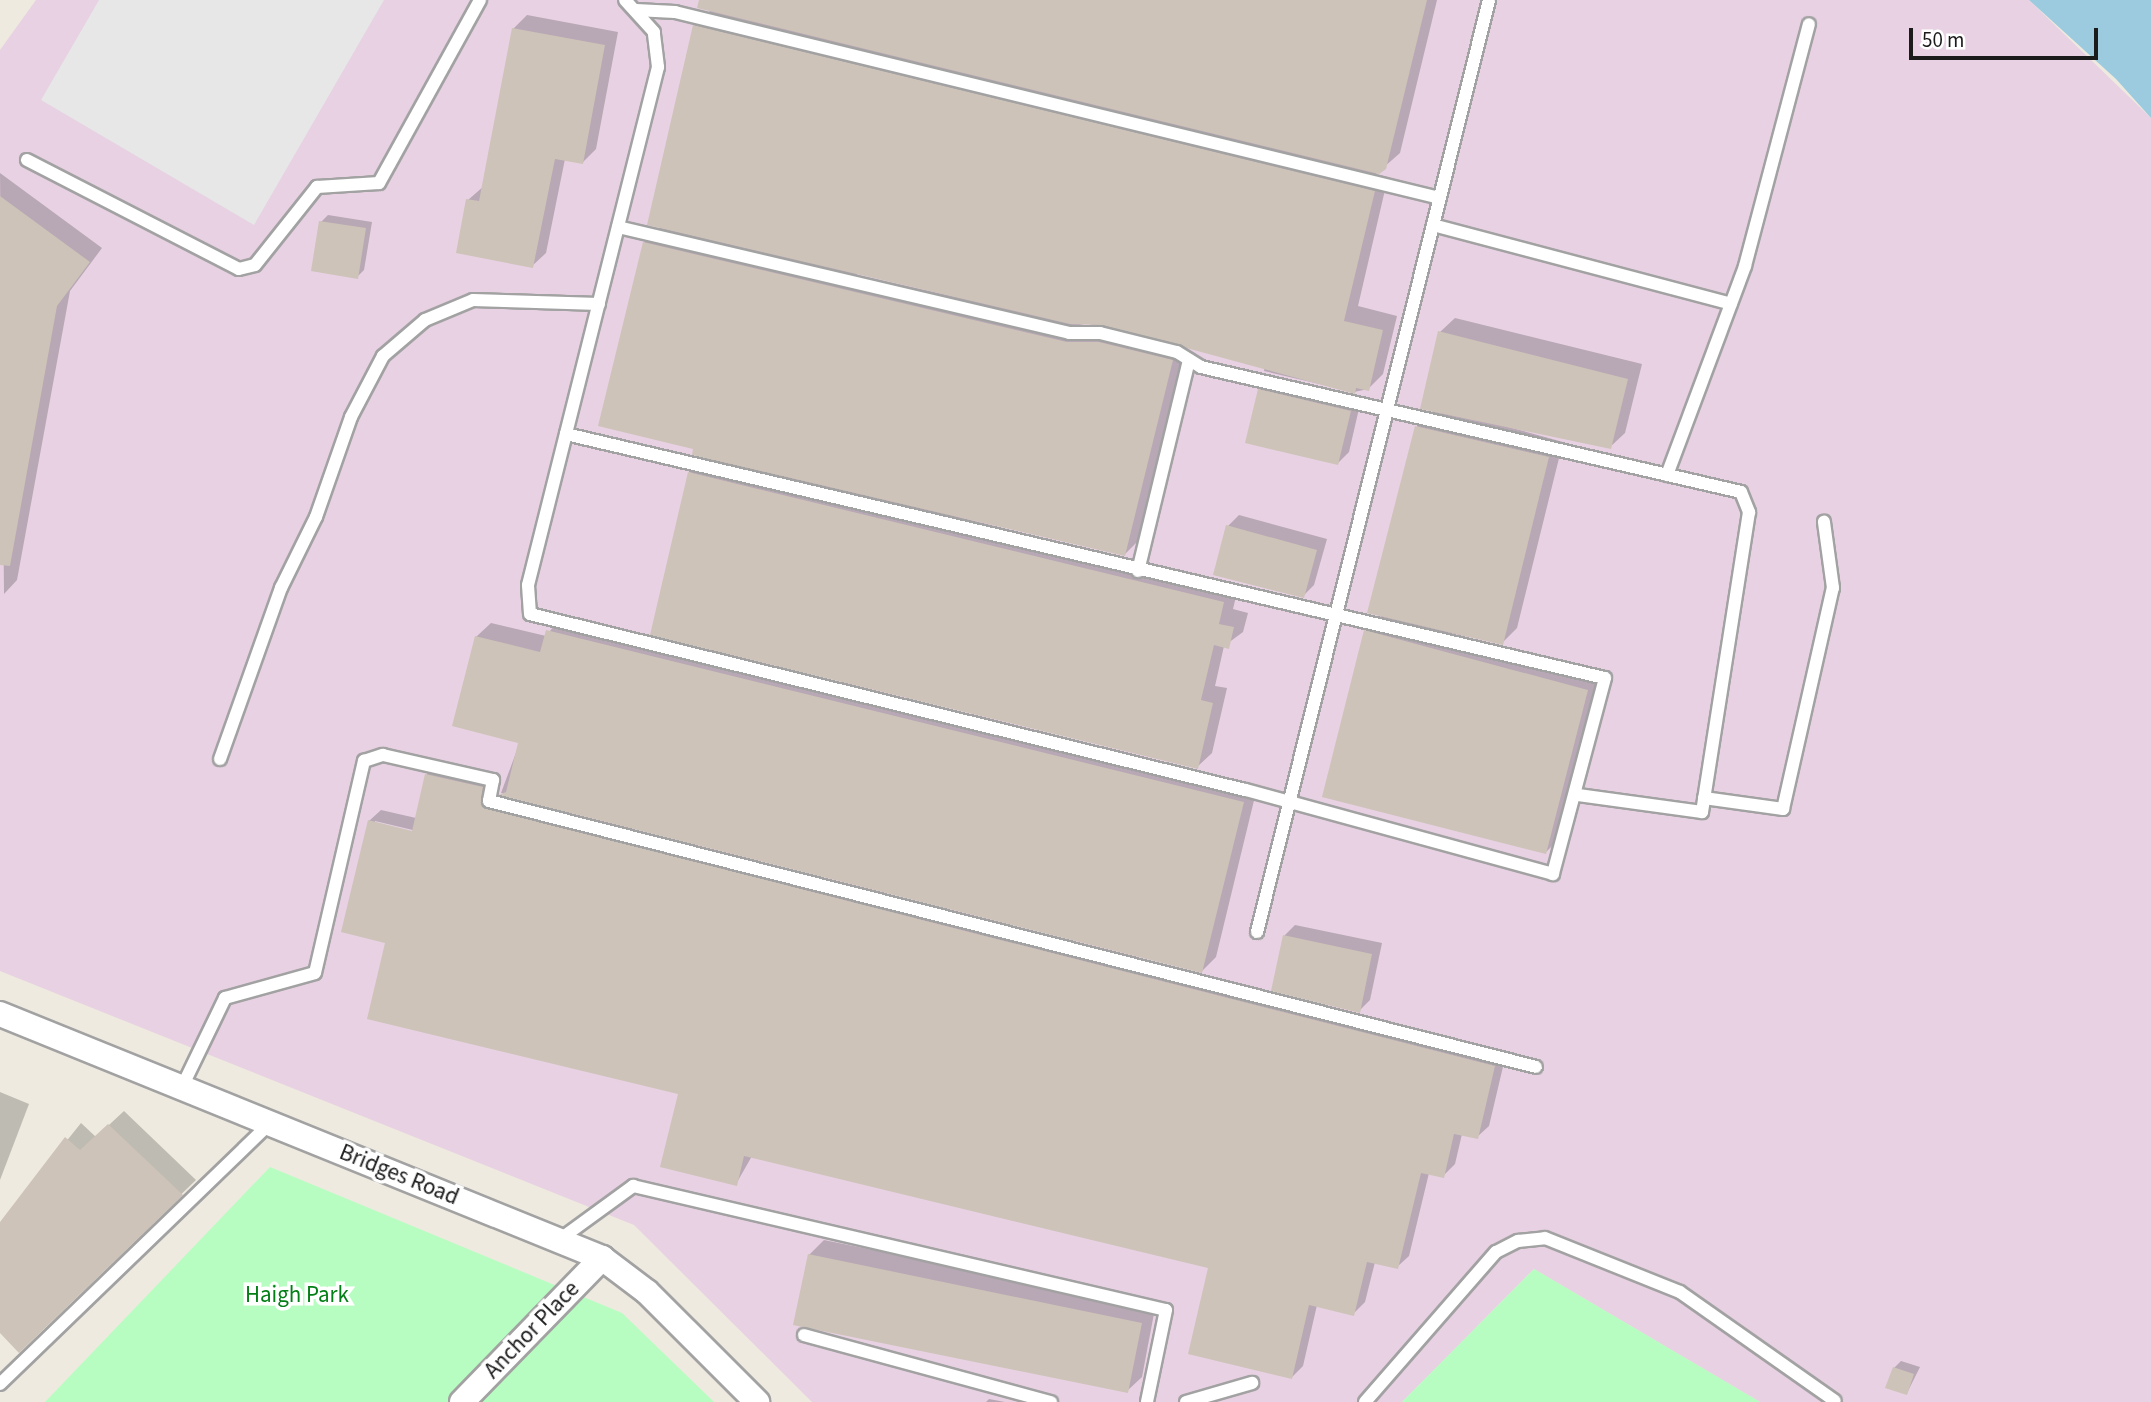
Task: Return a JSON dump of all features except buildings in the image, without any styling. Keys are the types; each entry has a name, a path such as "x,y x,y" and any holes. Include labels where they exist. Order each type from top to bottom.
{"street":[{"name":"Bridges Road","path":"0,1014 602,1258 647,1292 757,1402"},
{"name":"Anchor Place","path":"462,1402 602,1258"}],"lane":[{"path":"27,160 239,270 255,265 317,187 379,183 481,0"},
{"path":"566,434 1335,619 1605,678 1578,795 1553,874 530,614 528,585 658,67 654,32 625,0"},
{"path":"1257,932 1489,0"},
{"path":"636,10 675,12 1440,198"},
{"path":"1667,475 1731,304 1809,24"},
{"path":"1433,225 1731,304"},
{"path":"618,227 1069,333 1100,333 1189,359 1388,409 1741,492 1749,512 1702,812 1578,795"},
{"path":"220,759 281,588 316,517 351,417 383,356 425,320 473,300 599,304"},
{"path":"1138,571 1189,359"},
{"path":"1704,798 1783,809 1833,587 1824,522"},
{"path":"182,1087 225,998 315,973 364,761 383,755 493,780 489,802 1536,1067"},
{"path":"0,1384 270,1123"},
{"path":"559,1240 633,1185 1166,1310 1147,1402"},
{"path":"1366,1402 1496,1252 1518,1241 1545,1238 1680,1292 1835,1401"},
{"path":"804,1335 1051,1402"},
{"path":"1186,1402 1252,1383"}],"shaded area":[{"path":"36,0 2029,0 2151,118 2151,1402 1760,1402 1534,1269 1402,1402 812,1402 634,1225 0,971 0,50"},
{"path":"99,0 384,0 254,225 41,100"}],"green space":[{"name":"Haigh Park","path":"270,1167 622,1313 714,1402 45,1402"},
{"path":"1534,1269 1760,1402 1402,1402"}],"water":[{"path":"2029,0 2151,0 2151,118 2116,79"}]}
